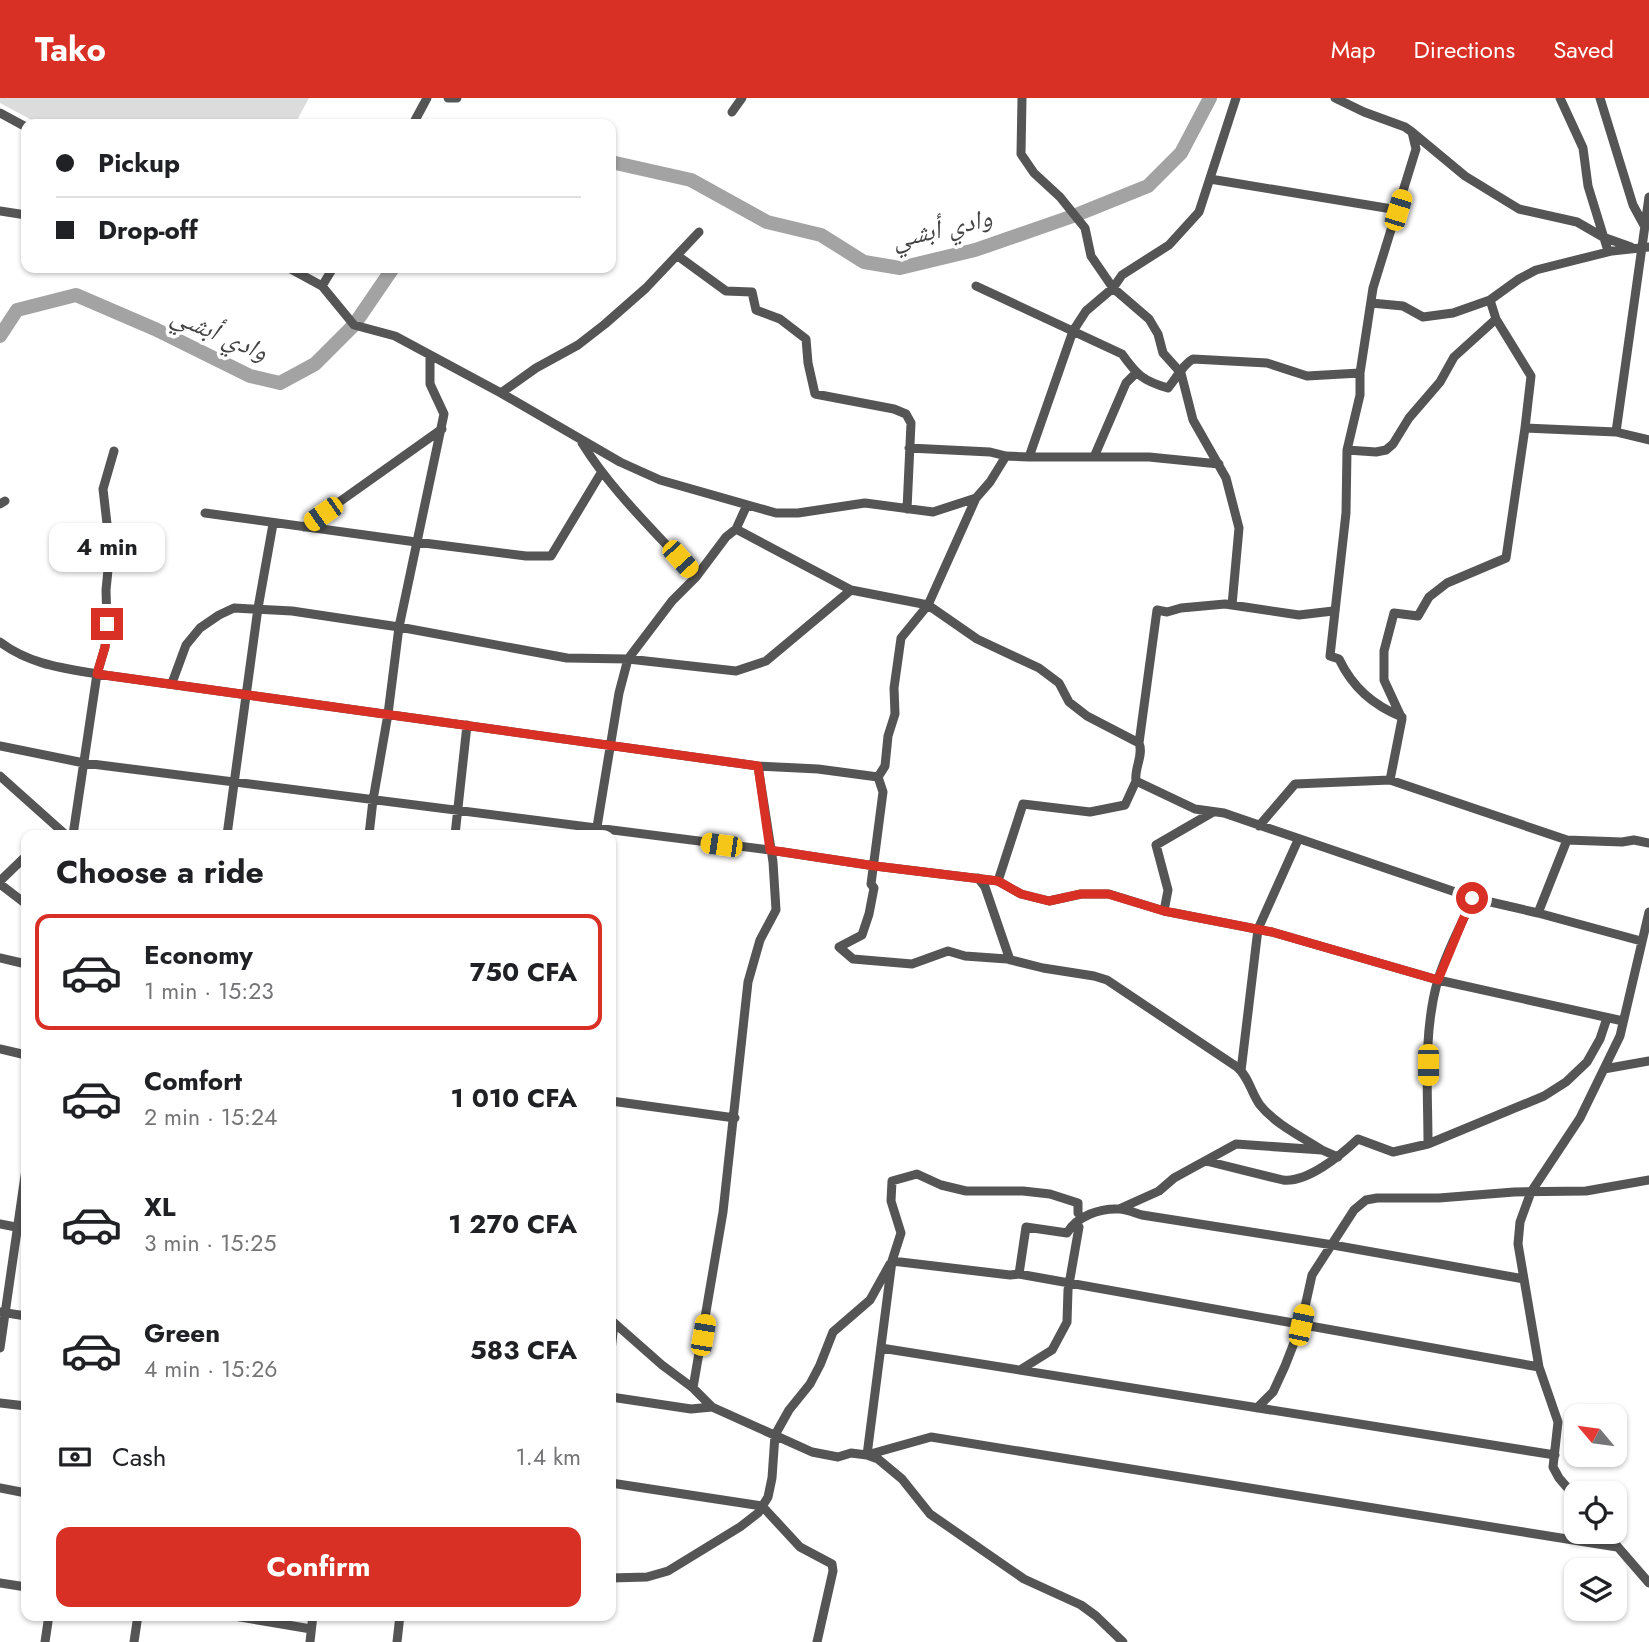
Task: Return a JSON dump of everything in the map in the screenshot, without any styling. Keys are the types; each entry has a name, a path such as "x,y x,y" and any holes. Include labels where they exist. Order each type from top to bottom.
{"street":[{"path":"416,119 427,98"},
{"path":"448,98 457,98"},
{"path":"732,112 742,98"},
{"path":"1022,98 1021,153 1034,173 1060,197 1085,228 1091,256 1112,288 1149,319 1158,334 1163,353 1181,373 1193,419 1226,478 1239,528 1233,605"},
{"path":"1029,457 1073,331 1086,311 1112,288 1122,275 1169,245 1199,212 1236,98"},
{"path":"1335,98 1405,127 1465,176 1519,209 1577,222 1603,237 1641,247"},
{"path":"1560,98 1583,148 1588,186 1608,251"},
{"path":"1601,98 1633,205 1645,227"},
{"path":"0,113 21,124"},
{"path":"1402,717 1373,703 1346,675 1339,659 1330,656 1346,513 1347,450 1360,395 1360,373 1370,303 1392,221 1398,210 1416,149 1412,132"},
{"path":"1210,179 1398,210"},
{"path":"1616,432 1649,197"},
{"path":"0,211 21,214"},
{"path":"501,393 536,368 587,338 646,288 699,232"},
{"path":"1370,303 1403,306 1423,317 1452,313 1490,300 1536,270 1608,251 1641,247"},
{"path":"678,256 726,291 752,292 756,310 780,319 801,333 806,339 815,394 894,409 906,414 911,422 907,509"},
{"path":"298,273 322,286 354,325 395,336 501,393 620,463 660,480 776,513 798,513 865,503 933,512 976,498"},
{"path":"322,286 330,273"},
{"path":"976,286 1122,354 1136,373 1147,382 1168,388 1187,362 1193,359 1267,363 1307,376 1360,373"},
{"path":"1390,780 1402,726 1402,717 1384,680 1384,651 1394,613 1418,616 1429,597 1447,583 1506,558 1531,376 1496,320 1490,300"},
{"path":"1347,450 1376,452 1386,450 1393,444 1409,418 1440,382 1454,357 1496,320"},
{"path":"370,830 399,627 444,414 430,384 430,355"},
{"path":"1094,457 1126,383 1136,373"},
{"path":"1525,428 1616,432 1649,440"},
{"path":"304,527 442,429"},
{"path":"580,441 601,473 651,531 696,577"},
{"path":"909,448 1029,457 1149,457 1219,464"},
{"path":"74,830 97,674 105,647 110,550 103,489 114,452"},
{"path":"1006,456 976,498 928,605 901,638 894,688 895,714 888,736 885,766 878,778 883,792 869,914 862,936 839,947 853,959 912,964 947,951 965,956 1010,960 1094,976 1107,981 1241,1071 1259,1104 1270,1115 1322,1150 1338,1157"},
{"path":"205,513 526,556 551,556 601,473"},
{"path":"596,830 619,694 628,659 672,601 696,577 726,537 736,530 747,505"},
{"path":"228,830 258,608 273,524"},
{"path":"736,530 851,590 928,605 977,639 1040,668 1059,683 1069,702 1087,716 1139,743"},
{"path":"172,684 186,645 200,628 234,608 292,611 399,627 566,658 628,659 736,671 766,662 851,590"},
{"path":"998,881 1023,804 1090,812 1125,805 1136,781 1157,610 1167,612 1181,608 1233,605 1300,615 1333,611"},
{"path":"0,642 21,657 38,663 97,674 758,766 818,769 878,778"},
{"path":"456,830 467,725"},
{"path":"0,746 84,763 458,810 583,830"},
{"path":"694,1388 723,1212 748,982 760,940 776,910 758,766"},
{"path":"0,776 60,830"},
{"path":"1259,826 1295,784 1390,780 1567,840 1634,840 1649,843"},
{"path":"1136,781 1195,809 1224,813 1472,898 1641,941"},
{"path":"1164,911 1168,890 1156,845 1213,812"},
{"path":"54,830 57,827"},
{"path":"616,834 770,850 998,881 1021,894 1049,901 1081,894 1108,894 1164,911 1258,929 1438,980 1623,1021"},
{"path":"1241,1071 1258,929 1298,840"},
{"path":"1538,913 1567,840"},
{"path":"21,861 0,882 21,900"},
{"path":"978,878 985,887 1010,960"},
{"path":"1428,1144 1428,1039 1432,1004 1438,980 1472,898"},
{"path":"1564,1484 1553,1467 1558,1423 1539,1367 1518,1244 1520,1222 1531,1192 1580,1118 1619,1036 1649,912"},
{"path":"0,958 21,963"},
{"path":"1206,1161 1295,1181 1338,1157 1358,1139 1393,1153 1428,1144 1544,1096 1566,1082 1594,1053 1606,1018"},
{"path":"0,1049 21,1054"},
{"path":"1604,1069 1649,1062"},
{"path":"616,1102 735,1118"},
{"path":"1019,1274 1026,1227 1067,1233 1077,1220 1119,1209 1159,1191 1174,1178 1236,1144 1322,1150"},
{"path":"867,1455 892,1261 901,1233 891,1201 892,1181 916,1174 941,1185 967,1191 1050,1194 1078,1203 1078,1213"},
{"path":"1257,1408 1273,1392 1301,1325 1312,1275 1354,1209 1366,1200 1586,1191 1649,1180"},
{"path":"1119,1209 1524,1279"},
{"path":"0,1224 21,1228"},
{"path":"1020,1370 1052,1350 1068,1322 1070,1283 1079,1227"},
{"path":"0,1348 2,1312 21,1232"},
{"path":"892,1261 1019,1274 1539,1367"},
{"path":"616,1578 647,1577 668,1570 740,1527 758,1513 768,1497 775,1435 789,1410 810,1384 833,1332 870,1300 892,1261"},
{"path":"2,1312 21,1315"},
{"path":"616,1325 694,1388 712,1407 812,1452 838,1457 851,1453 867,1455 886,1465 902,1479 929,1514 1024,1579 1081,1605 1123,1642"},
{"path":"881,1348 1555,1455"},
{"path":"616,1398 691,1409 712,1407"},
{"path":"0,1404 21,1406"},
{"path":"867,1455 931,1437 1617,1547"},
{"path":"616,1484 762,1506 800,1547 832,1564 833,1571 817,1642"},
{"path":"0,1488 21,1492"},
{"path":"1615,1544 1649,1583"},
{"path":"0,1583 21,1586"},
{"path":"45,1642 48,1621"},
{"path":"134,1642 137,1621"},
{"path":"264,1621 312,1629"},
{"path":"310,1642 313,1621"},
{"path":"397,1642 399,1621"}],"shaded area":[{"path":"0,98 309,98 298,119 30,119 0,103"}],"waterway":[{"name":"وادي أبشي","path":"616,163 691,180 767,222 821,235 864,262 900,268 975,250 1076,215 1148,186 1181,153 1210,98"},
{"name":"وادي أبشي","path":"0,336 17,310 76,295 155,329 250,376 280,383 315,364 354,325 390,273"}],"route":[{"path":"107,624 105,647 97,674 758,766 770,850 998,881 1021,894 1049,901 1081,894 1108,894 1164,911 1272,932 1438,980 1472,898"}]}
